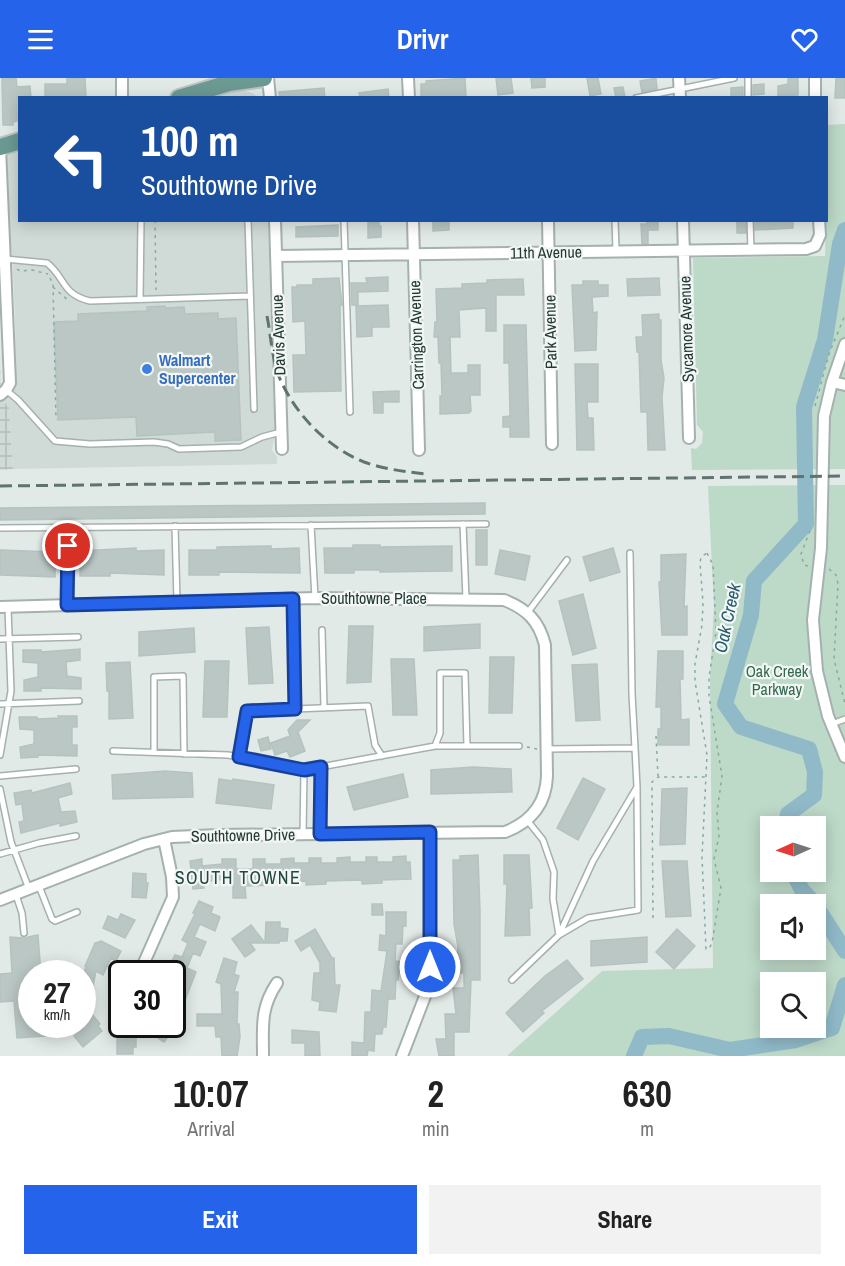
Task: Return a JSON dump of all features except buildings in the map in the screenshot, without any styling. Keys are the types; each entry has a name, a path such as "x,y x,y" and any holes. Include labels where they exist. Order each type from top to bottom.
{"main road":[{"path":"185,96 228,81 264,78"},
{"path":"0,147 18,142"}],"street":[{"path":"122,78 122,96"},
{"path":"268,78 270,96"},
{"path":"408,78 409,96"},
{"path":"814,78 815,96"},
{"path":"0,147 2,259 10,383 3,393"},
{"name":"Davis Avenue","path":"275,222 282,449"},
{"name":"Carrington Avenue","path":"413,222 419,450"},
{"name":"Park Avenue","path":"548,222 552,444"},
{"name":"Sycamore Avenue","path":"683,222 689,438"},
{"name":"11th Avenue","path":"276,256 806,249 815,246 820,235 819,222"},
{"path":"845,344 826,407 823,438 821,548 813,620 817,671 832,724 845,758"},
{"path":"832,382 845,385"},
{"name":"Southtowne Place","path":"4,606 315,598 466,599 504,600 528,612"},
{"path":"527,820 542,801 546,788 545,645 542,632 528,612"},
{"name":"Southtowne Drive","path":"0,900 125,851 164,839 185,836 505,832 527,820"},
{"path":"402,1056 427,991 430,967 430,832"},
{"path":"145,960 173,897 172,877 164,839"},
{"path":"263,1056 263,1015 268,996 277,983"}],"lane":[{"path":"645,96 734,78"},
{"path":"748,78 748,96"},
{"path":"141,222 141,299"},
{"path":"248,222 254,409"},
{"path":"344,222 350,412"},
{"path":"615,222 616,250"},
{"path":"750,222 751,249"},
{"path":"2,259 36,260 47,263 64,286 79,298 90,301 250,296"},
{"path":"3,393 18,400 55,441 90,444 154,441 179,449 241,447 262,436 281,432"},
{"path":"463,524 466,599"},
{"path":"0,528 486,524"},
{"path":"311,525 315,598"},
{"path":"175,526 177,602"},
{"path":"67,605 68,527"},
{"path":"512,980 559,935 588,918 638,910 630,552"},
{"path":"528,612 567,560"},
{"path":"293,599 295,709"},
{"path":"0,755 11,692 9,639 4,606"},
{"path":"322,630 324,708"},
{"path":"0,639 78,637"},
{"path":"435,746 440,733 440,673 465,673 467,746"},
{"path":"154,752 154,677 183,676 184,754"},
{"path":"0,704 79,701"},
{"path":"239,757 247,711 368,706 375,745 382,756"},
{"path":"832,724 845,719"},
{"path":"113,751 239,757 304,770 435,746 519,746"},
{"path":"546,749 635,748"},
{"path":"320,834 321,767"},
{"path":"0,776 76,768"},
{"path":"303,834 304,770"},
{"path":"559,935 593,861 637,787"},
{"path":"0,789 13,850 52,919 55,921 77,912"},
{"path":"527,820 543,840 554,872 553,899 559,935"},
{"path":"0,854 76,836"},
{"path":"16,895 22,912 24,933"}],"path":[{"path":"155,222 157,298"},
{"path":"18,268 20,271 32,270 49,274 53,284 56,420"},
{"path":"706,553 713,565 716,632 709,677 709,696 722,776 717,812 719,837 714,860 720,888 709,949 706,949 704,943 702,857 706,777 707,755 695,681 695,663 702,614 700,562 701,557 706,553"},
{"path":"825,568 832,570 836,575 834,659 845,704"},
{"path":"656,736 658,777"},
{"path":"519,746 546,749"},
{"path":"653,918 652,782 658,777 706,777"}],"shaded area":[{"path":"239,90 256,96 213,96"},
{"path":"18,152 18,222 268,222 275,431 272,450 277,457 277,464 13,469 9,408 4,401 12,395 16,384 15,316 12,252 0,251 0,155"},
{"path":"0,353 1,401 4,401 9,408 13,469 0,470"}],"green space":[{"path":"845,124 845,469 692,470 691,448 696,449 702,443 703,432 697,425 693,258 825,256 826,222 828,222 828,125"},
{"name":"Oak Creek Parkway","path":"845,485 845,1056 507,1056 602,971 713,968 710,678 714,606 708,486"}],"waterway":[{"name":"Oak Creek","path":"788,816 814,795 815,772 809,749 741,727 725,704 751,615 754,581 806,524 804,407 825,340 840,244 845,230"},
{"name":"Oak Creek","path":"798,882 806,894"},
{"name":"Oak Creek","path":"826,922 845,951"},
{"name":"Oak Creek","path":"634,1056 642,1037 669,1036 730,1050 796,1040 832,1028 845,985"}],"railway":[{"path":"267,316 273,356 280,379 295,405 325,439 350,456 364,462 427,474"},
{"path":"0,486 845,476"}],"place":[{"name":"Walmart Supercenter","path":"147,369"}],"district":[{"name":"SOUTH TOWNE","path":"238,877"}],"route":[{"path":"68,546 67,605 293,599 295,709 247,711 239,757 304,770 321,767 320,834 430,832 430,967"}]}
